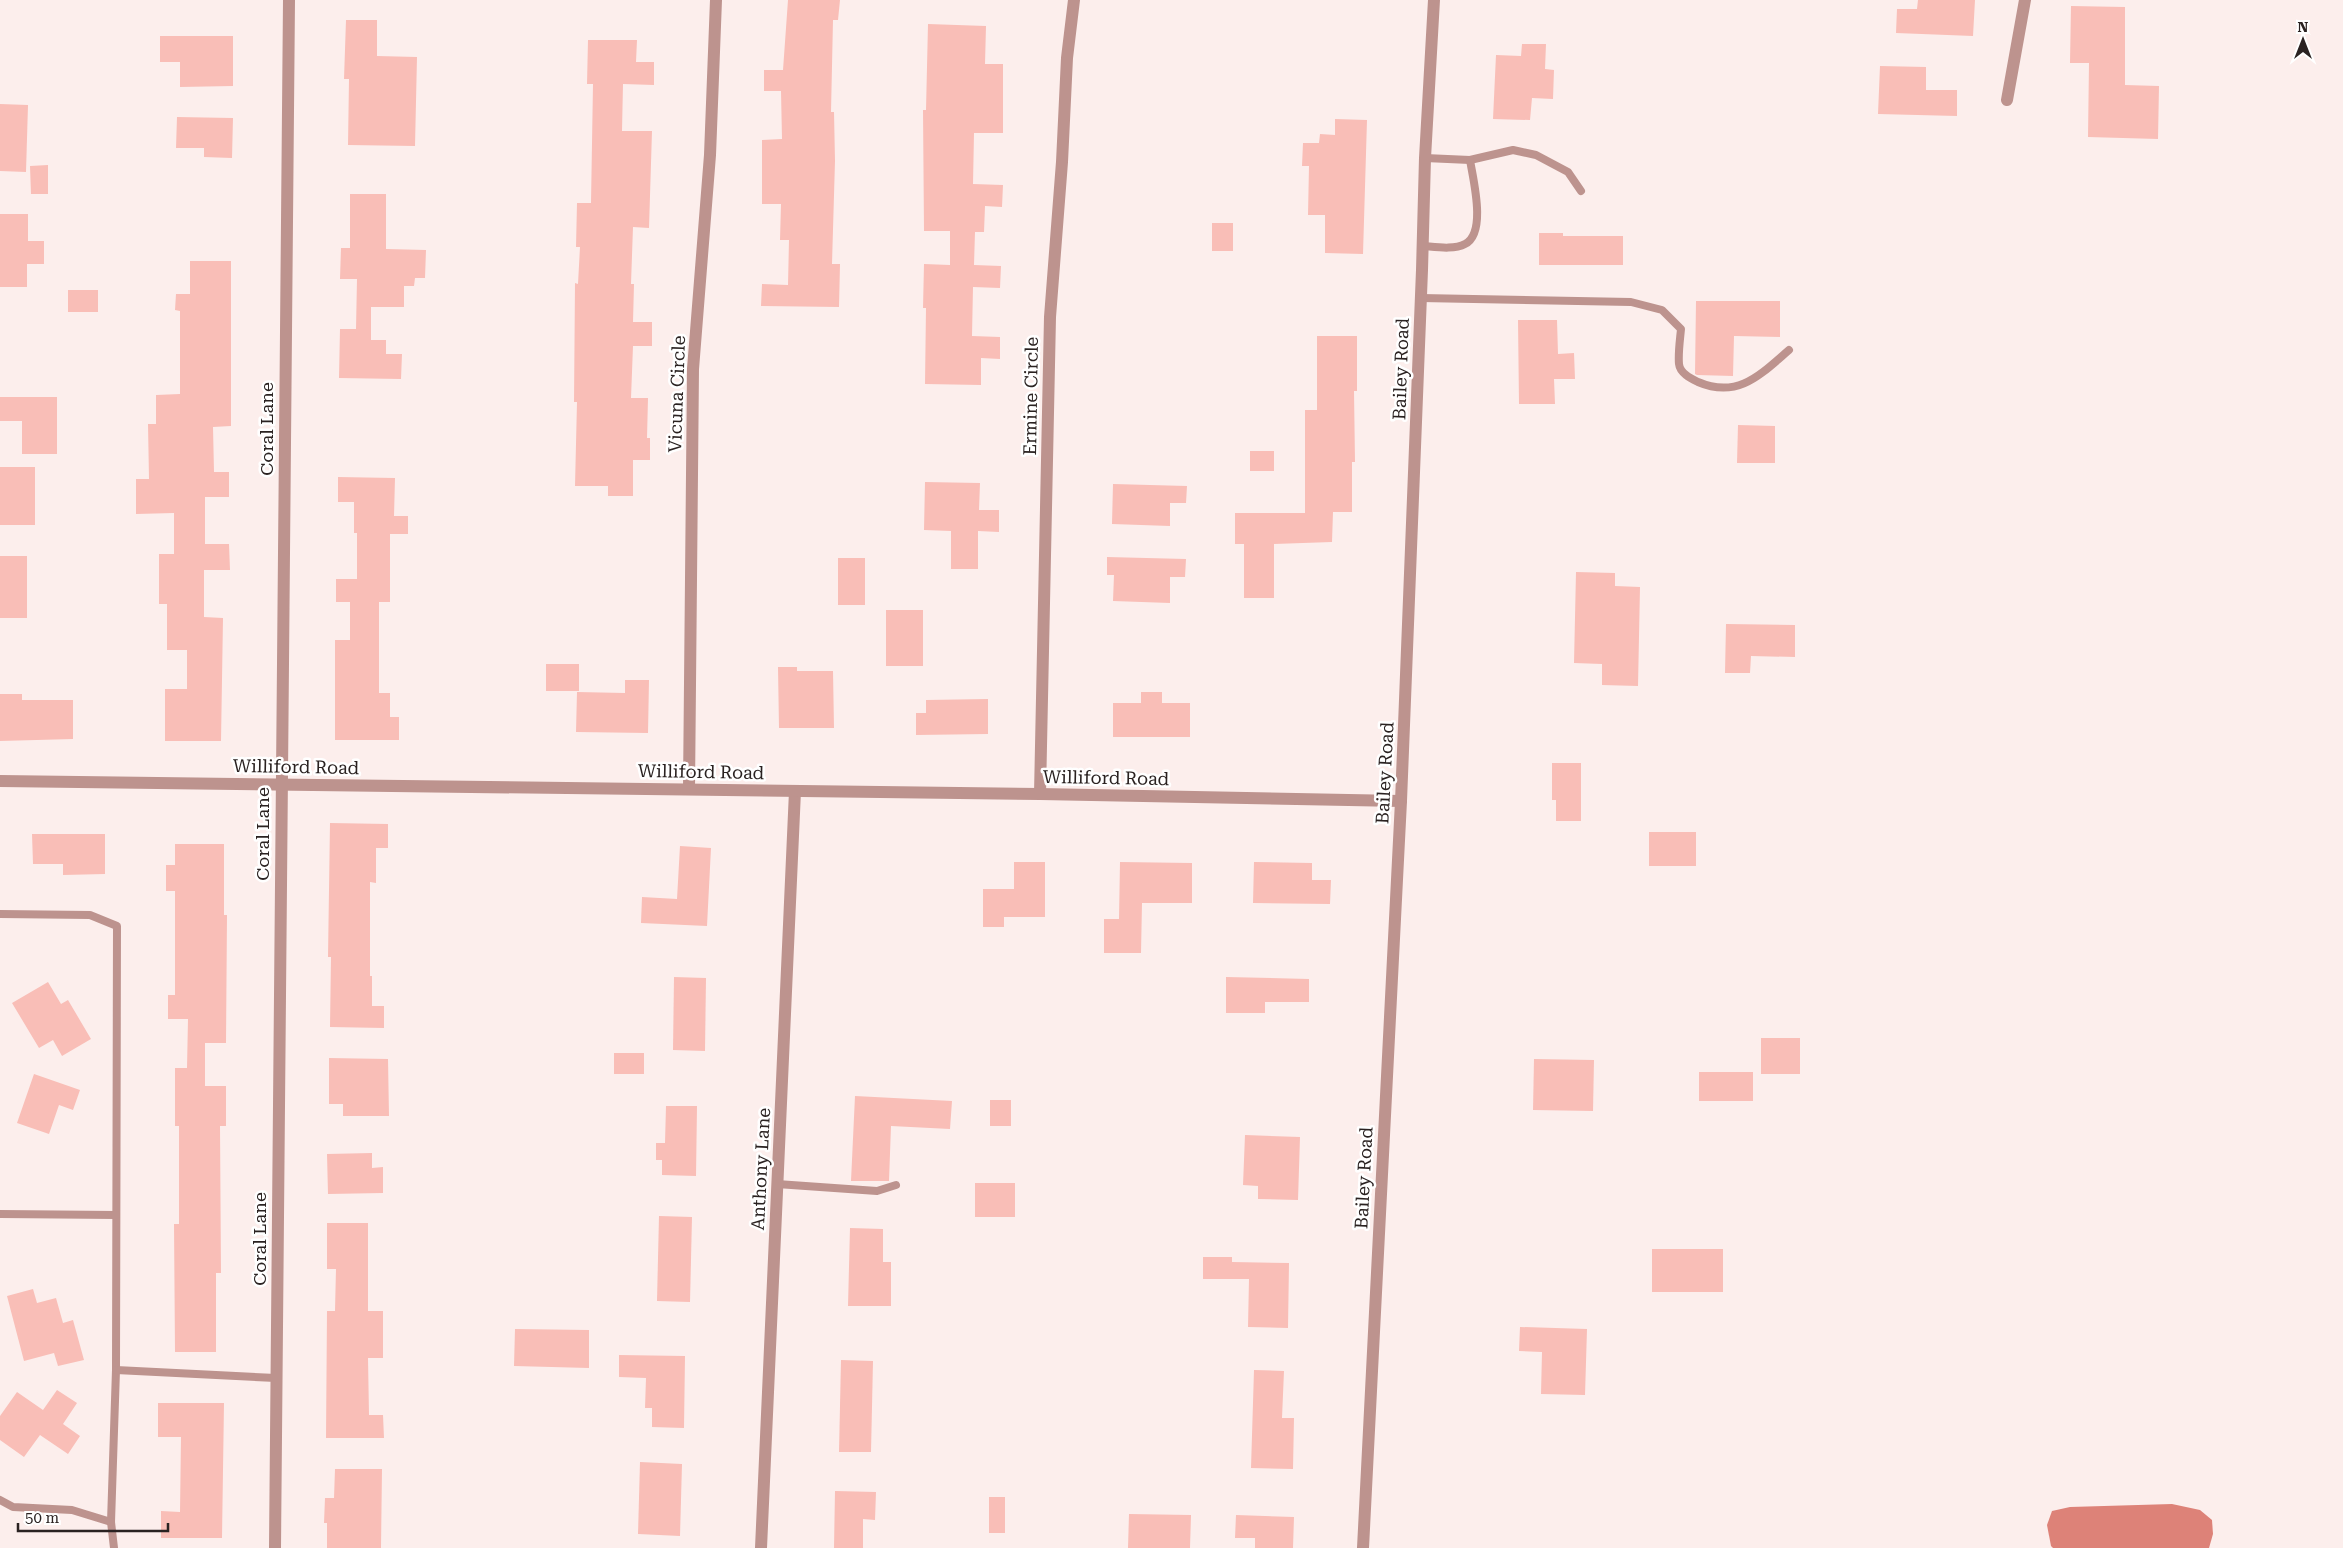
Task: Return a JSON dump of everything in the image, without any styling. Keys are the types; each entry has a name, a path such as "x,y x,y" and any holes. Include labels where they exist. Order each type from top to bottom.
{"street":[{"name":"Coral Lane","path":"275,1548 288,0"},
{"name":"Vicuna Circle","path":"689,789 693,369 710,155 716,0"},
{"name":"Ermine Circle","path":"1040,794 1050,317 1062,162 1067,58 1074,0"},
{"name":"Bailey Road","path":"1363,1548 1401,801 1425,158 1434,0"},
{"path":"2007,100 2025,0"},
{"name":"Williford Road","path":"0,781 1040,794 1401,801"},
{"name":"Anthony Lane","path":"761,1548 795,791"}],"lane":[{"path":"1425,158 1470,160 1513,150 1536,155 1568,172 1581,191"},
{"path":"1423,246 1465,245 1473,238 1477,223 1477,202 1470,160"},
{"path":"1421,298 1631,302 1662,310 1681,329 1679,366 1688,378 1708,386 1737,388 1760,374 1789,350"},
{"path":"0,914 90,915 117,926 116,1370 111,1522 114,1548"},
{"path":"778,1184 877,1191 896,1185"},
{"path":"0,1214 116,1215"},
{"path":"116,1370 276,1378"},
{"path":"0,1500 13,1507 72,1510 111,1522"}],"shaded area":[{"path":"2172,1504 2200,1510 2212,1520 2213,1534 2209,1548 2053,1548 2051,1546 2047,1525 2052,1511 2070,1507"}],"building":[{"path":"788,0 840,0 838,20 833,20 831,112 834,112 835,161 832,264 840,264 839,307 761,306 762,284 788,285 789,240 780,240 781,204 762,204 762,140 782,139 781,91 764,91 764,70 783,70"},
{"path":"1918,0 1975,0 1973,36 1896,33 1897,9 1917,9"},
{"path":"2071,6 2125,7 2125,85 2159,86 2158,139 2088,137 2089,63 2070,63"},
{"path":"346,20 377,20 377,56 417,57 415,146 348,145 349,79 344,79"},
{"path":"928,24 986,26 985,64 1003,64 1003,133 974,133 973,184 1003,185 1002,207 985,206 984,232 975,232 974,265 1001,266 1000,288 973,287 972,336 1000,337 1000,359 981,358 981,385 925,384 926,308 923,308 924,264 950,265 950,231 924,231 923,110 926,110"},
{"path":"160,36 233,36 233,86 180,87 180,62 160,62"},
{"path":"588,40 637,40 636,62 654,62 654,85 623,84 622,131 652,131 649,228 633,227 631,284 634,284 633,322 652,322 652,346 633,346 631,398 648,398 647,438 650,438 650,460 633,460 633,496 608,496 608,486 575,486 577,402 574,402 575,283 578,284 580,247 576,247 577,203 591,203 593,84 587,84"},
{"path":"1522,44 1546,44 1545,69 1554,70 1553,99 1532,98 1530,120 1493,119 1496,55 1521,56"},
{"path":"1880,66 1926,67 1926,90 1957,90 1957,116 1878,114"},
{"path":"0,104 28,105 26,172 0,171"},
{"path":"177,117 233,118 232,158 204,157 204,148 176,148"},
{"path":"1335,119 1367,120 1363,254 1325,253 1325,215 1308,215 1309,166 1302,166 1303,143 1319,143 1320,134 1335,135"},
{"path":"48,165 48,194 31,194 30,166"},
{"path":"350,194 386,194 386,249 426,250 425,278 415,278 414,286 404,286 404,307 371,307 371,340 386,340 386,354 402,354 401,379 339,378 340,329 356,329 357,279 340,279 341,248 350,248"},
{"path":"0,214 28,214 28,241 44,241 44,264 27,264 27,287 0,287"},
{"path":"1212,223 1233,223 1233,251 1212,251"},
{"path":"1539,233 1563,233 1563,236 1623,236 1623,265 1539,265"},
{"path":"190,261 231,261 231,426 213,427 214,472 229,472 229,497 205,497 205,544 229,544 230,570 204,570 204,617 223,618 221,741 165,741 165,689 187,689 187,650 167,650 167,604 159,604 159,554 174,554 174,513 136,514 136,479 149,479 148,424 156,424 156,395 180,394 180,311 175,310 176,294 190,294"},
{"path":"68,290 98,290 98,312 68,312"},
{"path":"1696,301 1780,301 1780,337 1734,336 1733,376 1697,375 1695,374"},
{"path":"1518,320 1557,320 1558,354 1574,353 1575,379 1554,379 1555,404 1519,404"},
{"path":"1317,336 1357,336 1357,391 1354,391 1355,462 1352,462 1352,512 1333,512 1332,542 1274,544 1274,598 1244,598 1244,544 1235,544 1235,513 1305,513 1305,410 1317,410"},
{"path":"0,397 57,397 57,454 22,454 22,421 0,421"},
{"path":"1738,425 1775,426 1775,463 1737,463"},
{"path":"1250,451 1274,451 1274,471 1250,471"},
{"path":"0,467 35,467 35,525 0,525"},
{"path":"338,477 395,478 394,516 408,516 408,534 390,534 390,602 379,602 379,693 390,693 390,717 399,717 399,740 335,740 335,640 350,640 350,602 336,602 336,579 357,579 357,533 354,533 354,502 338,502"},
{"path":"925,482 980,483 979,510 999,510 999,532 978,531 978,569 951,569 951,531 924,530"},
{"path":"1113,484 1187,486 1186,503 1170,503 1170,526 1112,524"},
{"path":"0,556 27,556 27,618 0,618"},
{"path":"1107,557 1186,559 1185,577 1170,577 1170,603 1113,601 1114,575 1107,575"},
{"path":"838,558 865,558 865,605 838,605"},
{"path":"1576,572 1615,573 1615,586 1640,587 1638,686 1602,685 1602,664 1574,663"},
{"path":"886,610 923,610 923,666 886,666"},
{"path":"1726,624 1795,625 1795,657 1751,656 1750,673 1725,673"},
{"path":"546,664 579,664 579,691 546,691"},
{"path":"778,667 797,667 797,671 833,671 834,728 779,728"},
{"path":"625,680 649,680 648,733 576,732 577,692 625,693"},
{"path":"1141,692 1162,692 1162,703 1190,703 1190,737 1113,737 1113,703 1141,703"},
{"path":"0,694 22,694 22,700 73,700 73,739 0,741"},
{"path":"988,699 988,734 916,735 916,713 926,713 926,700"},
{"path":"1552,763 1581,763 1581,821 1556,821 1556,800 1552,800"},
{"path":"330,823 388,824 388,848 376,848 376,883 370,882 370,976 372,976 372,1006 384,1006 384,1028 330,1027 331,957 328,957"},
{"path":"1649,832 1696,832 1696,866 1649,866"},
{"path":"32,834 105,834 105,874 63,875 63,864 33,864"},
{"path":"175,844 224,844 224,915 227,915 226,1043 205,1043 205,1086 226,1086 226,1126 220,1126 221,1273 216,1273 216,1352 175,1352 174,1224 179,1224 179,1126 175,1126 175,1068 187,1068 188,1019 168,1019 168,995 175,995 175,891 166,891 166,865 175,865"},
{"path":"680,846 711,848 707,926 641,923 642,897 677,899"},
{"path":"1014,862 1045,862 1045,917 1004,917 1004,927 983,927 983,889 1014,889"},
{"path":"1120,862 1192,863 1192,903 1142,903 1141,953 1104,953 1104,919 1119,919"},
{"path":"1254,862 1312,863 1312,880 1331,880 1330,904 1253,903"},
{"path":"674,977 706,978 705,1051 673,1050"},
{"path":"1226,977 1309,979 1309,1002 1265,1002 1265,1013 1226,1013"},
{"path":"48,982 61,1004 68,1000 91,1039 62,1056 53,1040 39,1048 12,1003"},
{"path":"1761,1038 1800,1038 1800,1074 1761,1074"},
{"path":"614,1053 644,1053 644,1074 614,1074"},
{"path":"329,1058 388,1059 389,1116 343,1116 343,1104 329,1104"},
{"path":"1534,1059 1594,1060 1593,1111 1533,1110"},
{"path":"1699,1072 1753,1072 1753,1101 1699,1101"},
{"path":"34,1074 80,1090 73,1110 59,1105 49,1134 17,1123"},
{"path":"855,1096 952,1101 950,1129 891,1126 889,1181 851,1181"},
{"path":"990,1100 1011,1100 1011,1126 990,1126"},
{"path":"666,1106 697,1106 696,1176 662,1175 662,1160 656,1160 656,1143 665,1143"},
{"path":"1245,1135 1300,1137 1298,1200 1258,1199 1258,1186 1243,1185"},
{"path":"372,1153 372,1168 383,1167 383,1193 328,1194 327,1154"},
{"path":"975,1183 1015,1183 1015,1217 975,1217"},
{"path":"659,1216 692,1217 690,1302 657,1301"},
{"path":"327,1223 368,1223 368,1311 383,1311 383,1358 368,1358 369,1415 383,1415 384,1438 326,1438 327,1311 335,1311 336,1269 327,1269"},
{"path":"850,1228 883,1229 883,1262 891,1262 891,1306 848,1306"},
{"path":"1652,1249 1723,1249 1723,1292 1652,1292"},
{"path":"1203,1257 1232,1257 1232,1262 1289,1263 1288,1328 1248,1327 1249,1279 1203,1279"},
{"path":"33,1289 37,1303 56,1298 63,1323 73,1320 84,1360 58,1366 54,1353 24,1361 7,1296"},
{"path":"1520,1327 1587,1329 1585,1395 1541,1394 1542,1352 1519,1351"},
{"path":"515,1329 589,1330 589,1368 514,1366"},
{"path":"619,1355 685,1356 684,1428 652,1427 652,1408 645,1408 646,1378 619,1377"},
{"path":"841,1360 873,1361 871,1452 839,1452"},
{"path":"1254,1370 1284,1371 1282,1418 1294,1418 1293,1469 1251,1468"},
{"path":"57,1390 77,1403 63,1424 80,1436 68,1454 40,1435 24,1457 0,1440 0,1416 17,1392 43,1410"},
{"path":"158,1403 224,1403 222,1538 161,1538 161,1511 180,1512 181,1437 158,1437"},
{"path":"640,1462 682,1464 680,1536 638,1534"},
{"path":"335,1469 382,1469 381,1548 327,1548 327,1523 324,1523 325,1498 334,1498"},
{"path":"835,1491 876,1492 875,1520 863,1519 863,1548 834,1548"},
{"path":"989,1497 1005,1497 1005,1533 989,1533"},
{"path":"1129,1514 1191,1515 1190,1548 1128,1548"},
{"path":"1236,1515 1294,1517 1293,1548 1255,1548 1255,1538 1235,1538"}]}
